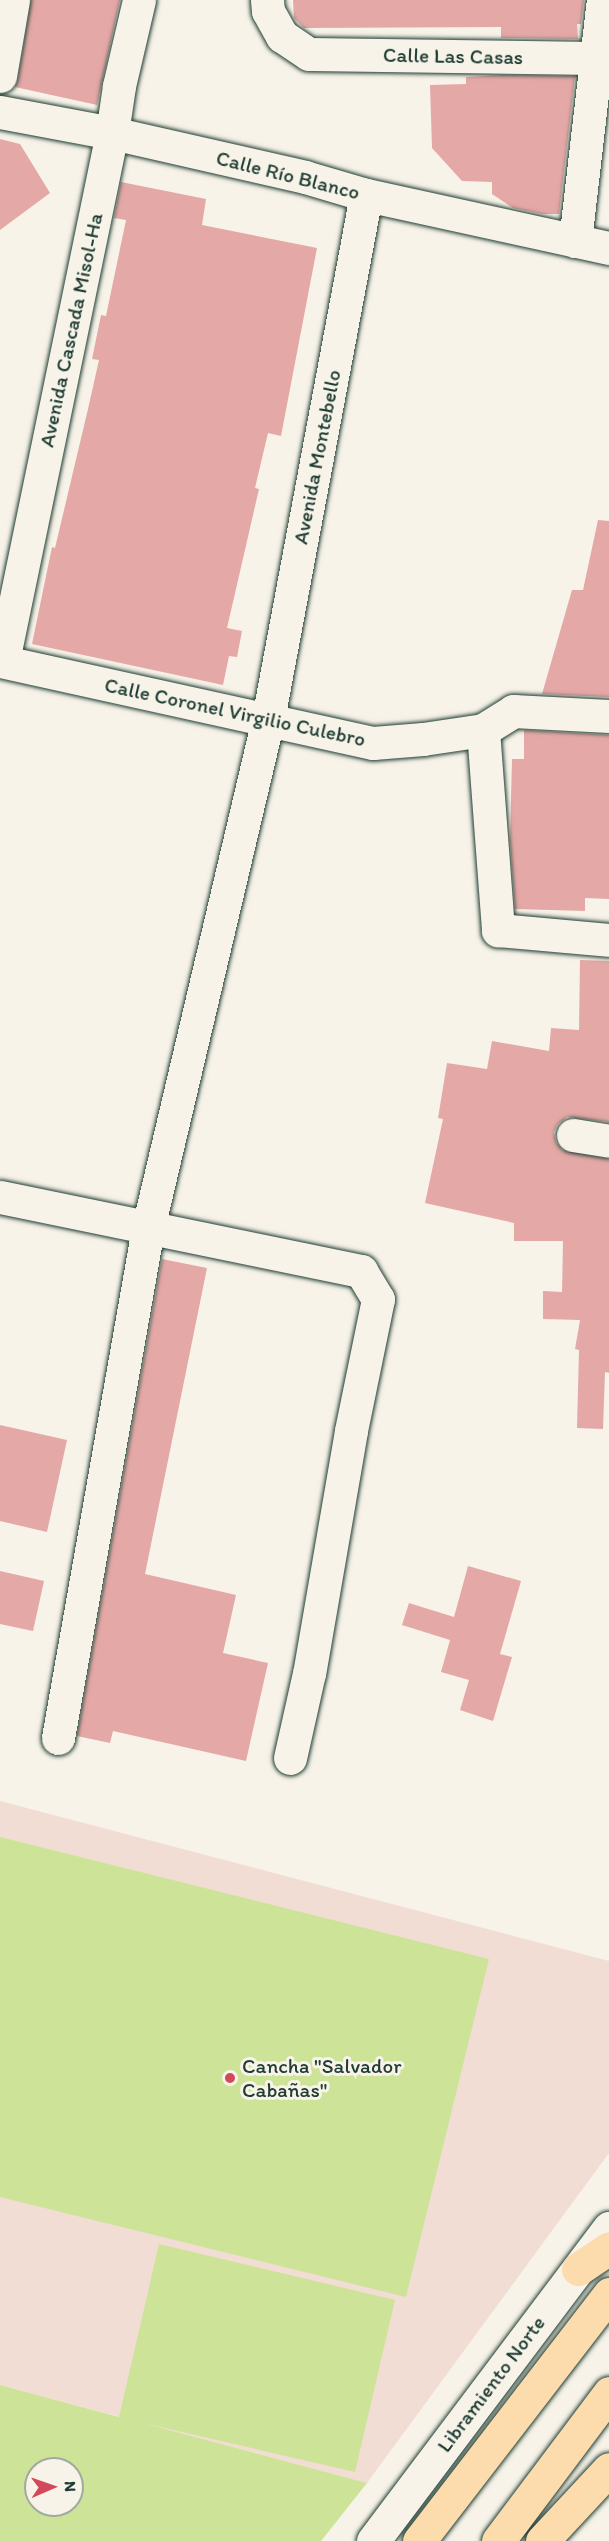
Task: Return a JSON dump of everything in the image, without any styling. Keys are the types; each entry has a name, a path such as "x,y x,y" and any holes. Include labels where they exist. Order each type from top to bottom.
{"highway":[{"path":"578,2270 609,2248"},
{"name":"Libramiento Norte","path":"419,2541 609,2294"},
{"path":"498,2541 609,2393"},
{"path":"542,2541 609,2471"}],"street":[{"path":"0,76 13,0"},
{"name":"Avenida Cascada Misol-Ha","path":"2,661 112,133 118,86 139,0"},
{"name":"Calle Las Casas","path":"267,0 268,11 282,36 309,54 597,58"},
{"path":"575,241 603,0"},
{"name":"Calle Río Blanco","path":"0,112 112,133 305,177 366,195 609,248"},
{"name":"Avenida Montebello","path":"58,1738 148,1228 268,719 366,195"},
{"name":"Calle Coronel Virgilio Culebro","path":"2,661 373,743 423,739 483,730 513,711 609,716"},
{"path":"483,730 498,930 609,939"},
{"path":"573,1135 609,1142"},
{"path":"0,1197 361,1270 378,1299 351,1431 309,1673 290,1758"},
{"name":"Libramiento Norte","path":"373,2541 609,2228"},
{"path":"561,2541 609,2471"}],"shaded area":[{"path":"0,1801 609,1961 609,2153 367,2483 0,2385"}],"green space":[{"name":"Cancha \"Salvador Cabañas\"","path":"0,1837 489,1959 406,2297 0,2197"},
{"path":"159,2244 395,2300 355,2472 143,2423 367,2483 321,2541 0,2541 0,2385 119,2417"}],"building":[{"path":"31,0 120,0 97,105 15,87"},
{"path":"293,0 584,0 581,24 577,24 578,39 501,38 501,27 304,28 294,18"},
{"path":"575,76 559,214 542,214 513,208 492,194 492,182 462,181 432,148 430,85 466,84 466,77"},
{"path":"0,139 20,144 50,193 0,230"},
{"path":"121,182 206,199 202,225 317,248 281,436 268,433 255,488 259,489 227,628 242,631 237,657 229,656 223,685 32,644 52,547 55,548 99,360 92,359 101,315 106,316 126,220 114,218"},
{"path":"598,520 609,521 609,697 542,694 572,590 583,590"},
{"path":"524,730 609,735 609,899 585,898 585,911 515,909 510,840 512,759 524,759"},
{"path":"580,960 609,961 609,1122 567,1117 558,1124 554,1132 556,1142 562,1150 609,1159 609,1373 605,1372 603,1429 577,1428 579,1350 575,1349 580,1320 543,1319 543,1291 562,1292 563,1241 514,1241 514,1223 425,1203 443,1119 438,1118 447,1063 487,1069 492,1041 549,1051 551,1028 579,1030"},
{"path":"162,1259 207,1268 145,1574 236,1595 223,1653 268,1663 246,1761 113,1731 110,1743 77,1736"},
{"path":"0,1425 67,1440 47,1532 0,1521"},
{"path":"468,1566 521,1581 500,1654 512,1657 493,1721 460,1710 469,1680 441,1672 450,1640 402,1625 409,1603 454,1617"},
{"path":"0,1571 44,1581 33,1631 0,1624"}],"place":[{"name":"Cancha \"Salvador Cabañas\"","path":"230,2078"}]}
